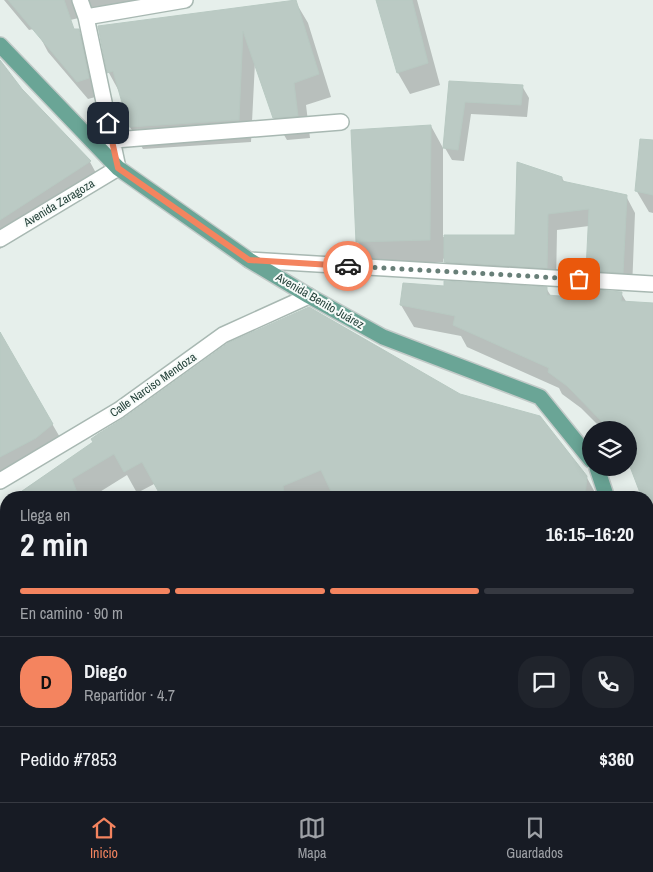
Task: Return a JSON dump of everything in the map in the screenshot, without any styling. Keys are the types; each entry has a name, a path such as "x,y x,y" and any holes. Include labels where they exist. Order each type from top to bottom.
{"main road":[{"name":"Avenida Benito Juárez","path":"0,45 118,168 249,260 383,337 540,397 582,449"},
{"path":"600,476 605,491"}],"street":[{"path":"80,0 86,17 118,168"},
{"path":"86,17 184,0"},
{"path":"93,142 342,122"},
{"name":"Avenida Zaragoza","path":"0,238 118,168"},
{"path":"249,260 653,284"},
{"name":"Calle Narciso Mendoza","path":"0,481 119,410 223,335 309,296"}],"building":[{"path":"8,0 64,0 74,29 79,29 89,78 77,82"},
{"path":"296,0 319,74 294,83 298,116 273,118 243,31 239,120 129,127 113,71 107,73 98,26"},
{"path":"376,0 412,0 428,63 397,73"},
{"path":"0,60 22,89 91,161 0,220"},
{"path":"449,81 523,85 521,105 465,102 458,150 443,148"},
{"path":"431,125 430,240 356,242 351,130"},
{"path":"640,139 653,140 653,195 635,191"},
{"path":"517,162 562,177 562,181 627,195 623,273 586,271 589,209 548,214 547,268 444,262 444,235 515,235"},
{"path":"444,281 547,287 547,295 585,298 585,289 622,292 621,301 653,303 653,491 639,491 634,476 637,476 637,421 601,421 567,386 548,372 549,368 453,325 455,316 400,305 403,283 444,286"},
{"path":"309,307 460,394 540,416 582,470 582,476 587,476 586,491 331,491 321,470 283,486 284,491 158,491 142,462 124,472 114,454 72,479 76,491 22,491 93,442 91,439 124,418 228,343"},
{"path":"0,332 53,424 36,438 0,457"}],"way so far":[{"path":"348,266 579,279"}],"route":[{"path":"108,123 118,168 249,260 348,266"}]}
